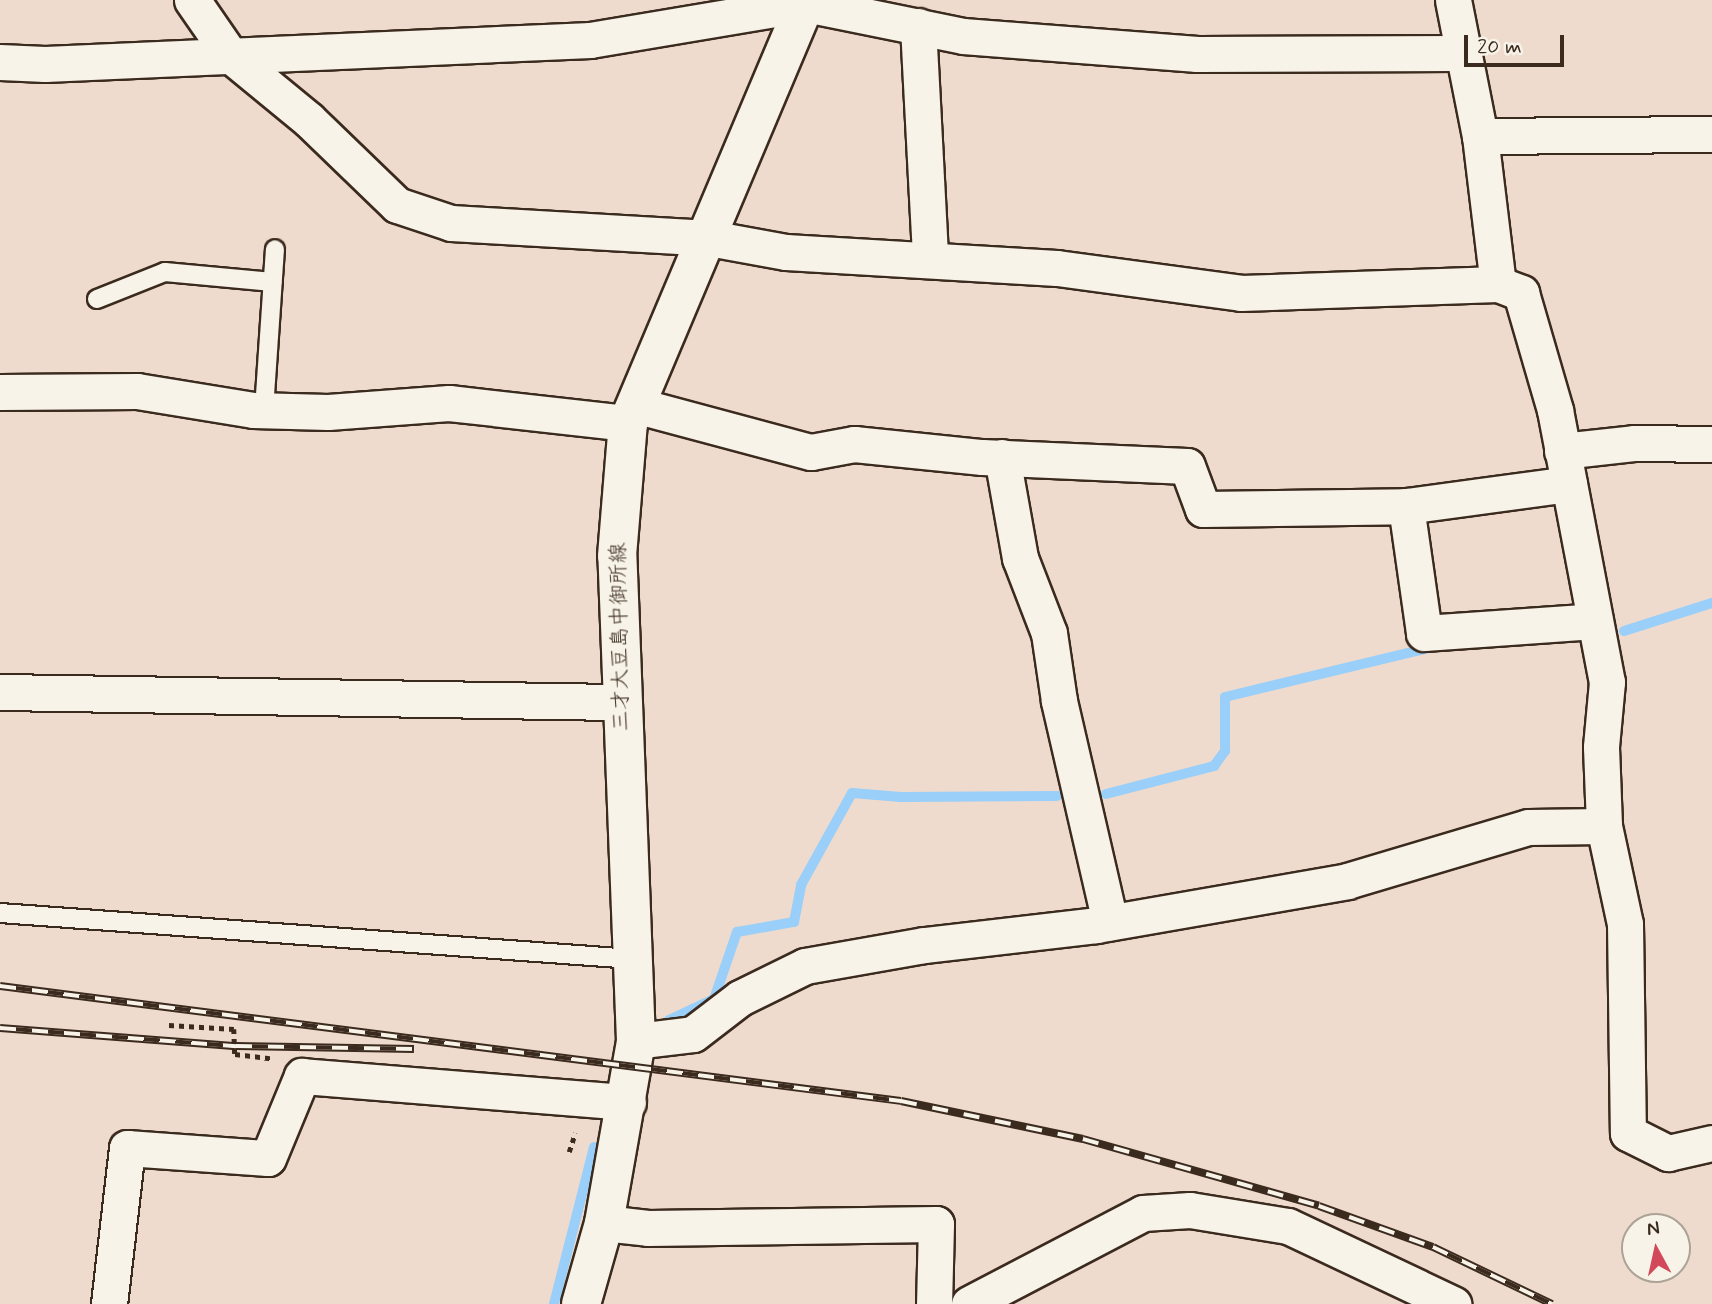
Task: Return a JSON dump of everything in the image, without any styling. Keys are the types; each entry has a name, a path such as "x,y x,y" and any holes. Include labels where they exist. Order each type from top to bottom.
{"main road":[{"name":"三才大豆島中御所線","path":"581,1304 604,1223 628,1102 636,1041 620,702 617,556 631,414 709,238 807,2"}],"street":[{"path":"192,0 230,55 309,120 397,205 450,223 709,238 786,252 930,258 1132,276 1241,293 1498,284 1521,293 1555,410 1607,682 1601,747 1604,827 1625,924 1628,1133 1668,1153 1712,1143"},
{"path":"1453,0 1461,52 1480,136 1498,284"},
{"path":"0,62 45,64 590,40 807,2 963,36 1234,57 1461,52"},
{"path":"918,26 930,258"},
{"path":"1480,136 1712,134"},
{"path":"0,392 137,391 264,410 328,412 449,403 631,414 811,452 854,444 1002,457 1187,466 1203,509 1405,506 1566,467 1634,443 1712,444"},
{"path":"1002,457 1020,558 1049,633 1059,701 1110,922"},
{"path":"1405,506 1424,632 1595,621"},
{"path":"0,692 620,702"},
{"path":"636,1041 693,1034 740,998 805,966 924,945 1110,922 1347,881 1528,827 1604,827"},
{"path":"109,1304 127,1148 268,1158 302,1076 628,1102"},
{"path":"969,1304 1143,1213 1190,1210 1288,1226 1453,1304"},
{"path":"604,1223 648,1228 936,1224 934,1304"}],"lane":[{"path":"264,410 275,249"},
{"path":"97,299 165,272 273,282"},
{"path":"0,913 632,958"}],"path":[{"path":"169,1025 234,1029 235,1054 294,1062 302,1076"}],"waterway":[{"path":"1624,631 1712,603"},
{"path":"1106,794 1214,766 1225,751 1225,697 1429,648"},
{"path":"669,1020 714,999 737,932 794,922 801,885 852,793 901,797 1057,796"},
{"path":"554,1304 594,1147"}],"railway":[{"path":"0,986 901,1101 1083,1139 1319,1206 1433,1247 1552,1304"},
{"path":"0,1028 236,1046 414,1049"}]}
